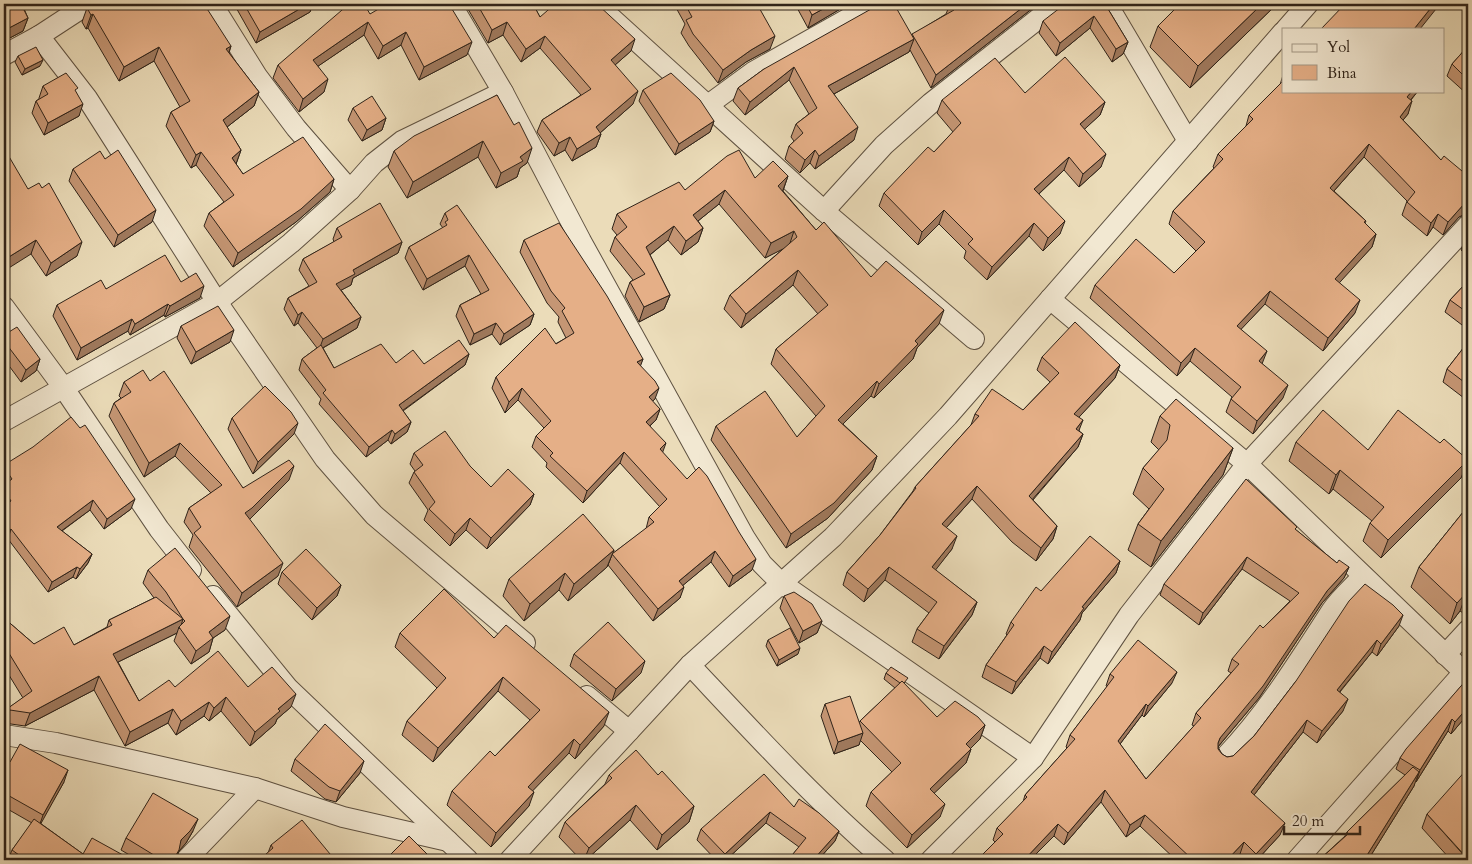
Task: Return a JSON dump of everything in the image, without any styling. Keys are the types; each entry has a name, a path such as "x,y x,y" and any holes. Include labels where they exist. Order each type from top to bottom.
{"street":[{"path":"4,55 39,36 88,4"},
{"path":"212,4 257,76 296,128 350,190"},
{"path":"451,4 502,92 580,241 745,538 762,564 781,583 1033,758"},
{"path":"596,4 824,211 974,339"},
{"path":"708,105 753,72 874,4"},
{"path":"824,211 884,145 931,103 1057,4"},
{"path":"1107,4 1188,141"},
{"path":"1287,28 1308,4"},
{"path":"511,860 690,665 833,537 948,416 1282,33"},
{"path":"39,36 87,98 217,302 325,459 374,515 539,654"},
{"path":"4,421 217,302 291,243 350,190 374,163 402,141 502,92"},
{"path":"931,860 1033,758 1129,615 1247,464 1468,224"},
{"path":"1050,299 1247,464 1466,674 1297,860"},
{"path":"4,307 63,387 158,529 288,688 468,860"},
{"path":"1225,757 1282,686 1333,609 1363,576"},
{"path":"1445,655 1468,630"},
{"path":"690,665 780,761 848,828 885,860"},
{"path":"576,686 629,731"},
{"path":"4,735 56,743 255,788 342,817 448,841"},
{"path":"186,860 255,788"}],"building":[{"path":"4,4 21,4 28,18 9,28 4,18"},
{"path":"93,4 204,4 231,46 226,49 259,92 223,120 241,150 232,158 243,174 303,137 334,179 301,209 238,253 209,213 234,195 201,152 196,155 171,112 190,101 159,47 124,67 93,14 91,15 87,8"},
{"path":"244,4 308,4 260,32"},
{"path":"349,4 364,4 370,14 387,4 449,4 472,42 424,67 406,32 383,46 368,22 313,60 328,79 303,99 278,65"},
{"path":"477,4 533,4 540,17 555,4 597,4 635,39 611,60 638,91 596,127 601,134 577,149 570,137 559,143 542,120 591,89 545,36 526,49 507,22 492,30"},
{"path":"685,4 757,4 775,36 723,70 693,34 686,20 692,17"},
{"path":"806,4 832,4 812,15"},
{"path":"880,4 894,4 914,39 828,86 858,127 819,156 815,150 805,160 789,146 803,133 796,124 817,108 794,67 750,102 738,88 764,69"},
{"path":"950,4 1027,4 936,75 912,34 954,10"},
{"path":"1065,4 1105,4 1128,42 1116,49 1094,16 1060,43 1043,21"},
{"path":"1180,4 1262,4 1198,66 1158,26"},
{"path":"1345,4 1434,4 1415,28 1322,28"},
{"path":"1468,46 1468,80 1452,64"},
{"path":"36,47 43,60 25,69 18,56"},
{"path":"1065,57 1105,102 1080,124 1106,154 1083,174 1069,157 1034,189 1065,221 1048,238 1034,223 992,267 968,244 973,239 944,210 922,232 884,193 928,147 934,152 961,123 942,100 995,58 1025,93"},
{"path":"66,73 78,88 75,90 83,104 48,123 36,101 48,94 43,86"},
{"path":"671,73 700,100 714,121 679,144 643,90"},
{"path":"1282,82 1282,92 1411,92 1407,97 1412,101 1400,117 1441,160 1444,156 1468,176 1468,201 1448,222 1438,214 1431,223 1407,202 1415,192 1369,144 1330,188 1366,221 1364,222 1376,234 1335,279 1360,300 1328,338 1270,291 1237,326 1267,351 1259,361 1288,385 1257,421 1231,399 1241,387 1195,348 1181,363 1095,285 1136,239 1174,273 1205,242 1173,211 1223,159 1218,154 1253,119 1249,115"},
{"path":"497,95 514,125 519,122 532,148 520,157 523,161 501,173 483,141 413,182 394,151 414,136"},
{"path":"372,96 386,118 367,130 353,108"},
{"path":"4,148 28,189 39,183 42,188 49,183 82,242 51,263 36,240 4,260"},
{"path":"118,150 156,210 118,235 73,169 100,151 105,159"},
{"path":"739,150 755,178 773,161 788,176 778,186 816,230 824,222 871,277 886,261 944,310 915,341 918,344 879,384 877,381 838,420 877,456 834,503 791,534 716,426 765,391 797,437 825,406 776,349 828,305 798,270 746,314 730,295 797,237 794,231 771,243 725,190 693,215 703,228 686,241 674,226 646,247 670,295 644,307 630,282 645,274 615,237 627,227 617,214 679,182 685,190 727,156"},
{"path":"380,203 402,242 353,270 355,274 336,284 361,317 323,339 302,312 298,315 288,298 317,282 303,259 342,237 337,228"},
{"path":"457,205 534,314 504,334 496,323 474,334 460,305 489,290 469,255 427,279 409,247 447,225 445,222 448,220 445,213"},
{"path":"559,223 607,296 643,359 637,362 659,388 649,397 660,409 646,422 666,443 660,449 687,479 699,467 707,476 756,559 733,576 715,551 679,581 684,587 658,609 612,554 654,522 649,517 667,499 624,452 587,491 550,456 553,453 536,436 551,421 522,388 509,402 496,377 545,328 556,344 574,333 562,311 565,308 551,291 524,240"},
{"path":"165,255 181,282 196,273 204,286 170,306 168,304 135,324 132,319 81,348 57,305 101,280 106,289"},
{"path":"1468,281 1468,313 1450,300"},
{"path":"218,306 234,330 196,352 181,326"},
{"path":"1075,322 1120,365 1074,414 1083,420 1076,429 1083,434 1029,496 1057,526 1041,548 1017,528 977,486 942,524 957,536 932,567 977,602 944,646 917,629 937,602 889,567 868,589 847,572 880,535 915,487 979,416 975,414 992,389 1023,410 1059,373 1042,357"},
{"path":"17,327 40,359 26,370 4,341 4,335"},
{"path":"459,340 469,354 399,405 411,422 395,434 392,430 369,447 323,393 326,390 302,359 321,345 334,368 381,344 396,363 413,350 424,364"},
{"path":"1468,342 1468,385 1447,369"},
{"path":"143,370 150,381 164,371 243,488 289,460 294,466 245,513 283,563 242,593 194,533 201,527 189,508 222,485 180,443 149,463 114,403 131,392 124,382"},
{"path":"265,386 291,412 298,423 258,462 232,418"},
{"path":"1176,399 1233,448 1161,541 1138,524 1164,489 1143,468 1167,440 1170,425 1160,416"},
{"path":"1323,410 1368,450 1398,410 1440,443 1444,439 1468,460 1388,540 1370,523 1384,507 1340,470 1336,475 1296,442"},
{"path":"71,417 80,428 85,425 135,499 107,519 93,500 57,527 92,554 80,569 77,567 52,582 11,529 4,534 4,506 11,501 4,490 4,485 12,479 4,465 33,447"},
{"path":"445,431 470,466 491,487 508,469 534,494 491,538 470,518 455,534 429,509 435,502 414,472 423,465 414,453"},
{"path":"1246,479 1297,527 1295,529 1337,563 1339,560 1349,567 1327,591 1263,686 1220,738 1218,749 1222,754 1227,757 1233,756 1254,736 1296,681 1349,601 1365,584 1403,615 1381,644 1377,640 1337,690 1348,699 1322,731 1307,720 1251,792 1285,823 1256,854 1244,842 1227,860 1193,860 1145,815 1130,825 1105,790 1068,833 1058,824 1024,860 977,860 1003,834 997,828 1027,797 1025,795 1075,739 1070,735 1114,677 1110,674 1138,640 1177,672 1148,706 1146,704 1118,741 1146,779 1201,718 1196,713 1239,664 1232,659 1260,625 1263,628 1299,593 1247,557 1203,613 1164,584"},
{"path":"1468,506 1468,591 1457,603 1419,567"},
{"path":"583,514 614,550 574,584 565,573 530,604 509,579"},
{"path":"1090,536 1120,561 1082,607 1084,608 1052,652 1044,646 1016,682 986,665 1014,625 1011,622 1036,587 1041,591"},
{"path":"175,548 230,616 209,632 213,638 196,651 179,627 185,621 166,592 148,570"},
{"path":"306,549 341,585 317,608 282,572"},
{"path":"444,589 494,638 506,625 609,712 580,745 574,739 528,787 534,792 496,833 452,791 490,751 495,756 540,710 503,677 438,748 407,721 446,678 400,633"},
{"path":"794,592 812,604 822,621 803,631 784,596"},
{"path":"156,597 183,619 113,654 139,701 169,680 175,687 218,651 248,687 272,667 296,694 278,709 280,711 255,732 226,697 214,708 209,702 181,721 173,709 130,732 99,676 30,713 4,711 32,691 7,650 4,653 4,618 34,644 64,627 74,645 112,625 109,620"},
{"path":"608,622 645,661 616,689 574,654"},
{"path":"790,628 800,648 779,660 768,640"},
{"path":"891,667 908,678 904,683 902,681 900,683 886,673"},
{"path":"1468,678 1468,707 1455,722 1452,719 1420,770 1400,758 1406,749"},
{"path":"902,681 937,717 955,701 978,717 985,725 966,744 971,749 930,789 945,804 912,835 871,792 901,763 860,721"},
{"path":"850,696 863,733 838,742 825,704"},
{"path":"325,724 364,761 340,791 329,787 295,759"},
{"path":"20,744 68,770 43,815 4,793 4,761 10,762"},
{"path":"636,750 658,775 662,771 694,806 662,835 636,805 589,848 565,822 612,778 609,775"},
{"path":"1413,767 1419,772 1364,860 1319,860 1348,834 1347,832"},
{"path":"1468,768 1468,859 1427,814"},
{"path":"764,774 794,807 799,799 819,813 839,831 813,860 800,860 793,854 806,838 770,812 725,854 701,829"},
{"path":"153,793 198,819 181,840 179,850 173,860 162,860 126,838"},
{"path":"34,819 83,854 92,838 132,860 26,860 12,850"},
{"path":"302,820 335,860 259,860 273,848 271,845"},
{"path":"409,836 433,860 385,860"}]}
